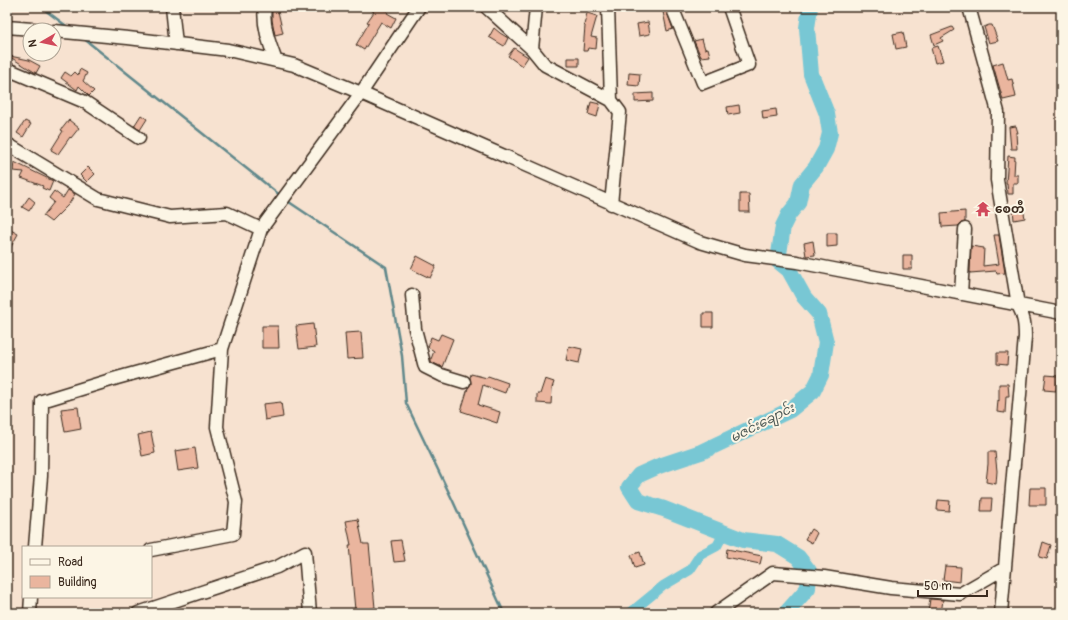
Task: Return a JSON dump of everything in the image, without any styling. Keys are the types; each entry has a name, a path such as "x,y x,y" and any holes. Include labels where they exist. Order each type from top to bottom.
{"street":[{"path":"172,7 176,44"},
{"path":"265,7 264,15 269,43 276,61"},
{"path":"152,550 233,534 236,502 217,427 222,349 261,229 361,93 419,7"},
{"path":"486,7 532,49 545,65 611,100 620,112 611,204"},
{"path":"532,49 536,7"},
{"path":"608,7 611,100"},
{"path":"672,7 703,83 749,65 729,7"},
{"path":"969,7 998,112 997,180 1018,305 1023,313 1025,321 1025,338 1001,613"},
{"path":"7,27 22,28"},
{"path":"62,31 228,50 294,65 700,242 745,255 797,262 1061,313"},
{"path":"7,69 86,102 139,138"},
{"path":"7,144 98,199 170,217 227,213 261,229"},
{"path":"961,294 965,229"},
{"path":"412,295 415,329 424,367 464,382"},
{"path":"35,546 41,476 42,401 117,378 222,349"},
{"path":"138,613 277,568 305,552 310,613"},
{"path":"716,613 773,573 824,577 891,588 960,594 1005,568"},
{"path":"30,613 31,598"}],"building":[{"path":"272,7 277,7 283,33 275,35 272,20"},
{"path":"367,7 382,7 388,12 387,13 396,18 391,28 381,22 364,50 356,45 369,23 367,22 374,12"},
{"path":"662,7 665,7 673,29 667,31"},
{"path":"587,13 597,16 591,37 597,38 596,49 588,48 587,51 583,51 584,25"},
{"path":"648,22 650,34 639,36 637,24"},
{"path":"992,25 998,41 989,43 984,27"},
{"path":"952,27 954,30 941,38 943,41 934,45 931,35"},
{"path":"494,28 508,38 504,46 489,37"},
{"path":"903,32 906,47 896,49 893,34"},
{"path":"702,39 705,49 708,48 710,56 701,57 694,41"},
{"path":"938,46 943,61 935,63 931,48"},
{"path":"514,48 528,57 522,66 508,56"},
{"path":"10,57 22,59 22,62 33,62 40,66 36,73"},
{"path":"568,58 579,58 579,66 568,66"},
{"path":"1003,62 1008,80 1012,79 1016,97 1003,100 993,65"},
{"path":"80,69 87,73 83,81 94,91 89,96 79,86 77,90 61,78 65,72 71,76 75,72 78,75"},
{"path":"629,73 640,74 639,86 628,85"},
{"path":"653,93 653,101 635,102 635,94"},
{"path":"591,102 600,104 597,117 588,114"},
{"path":"739,105 740,113 728,115 727,107"},
{"path":"776,109 777,117 763,119 762,111"},
{"path":"141,115 147,119 140,130 134,126"},
{"path":"69,120 79,128 71,138 70,137 58,154 51,150 63,131 61,130"},
{"path":"25,121 31,124 23,137 17,133"},
{"path":"1016,126 1018,133 1016,133 1017,149 1011,149 1009,127"},
{"path":"1008,156 1015,157 1014,175 1018,175 1018,183 1013,183 1013,194 1008,194 1006,183"},
{"path":"14,162 53,181 49,191 42,188 43,186 21,178 24,172 13,171"},
{"path":"88,167 95,174 87,182 80,175"},
{"path":"68,190 75,194 69,204 51,222 43,216 54,202 49,198 54,191 63,198"},
{"path":"740,194 749,194 750,212 740,212"},
{"path":"29,197 35,202 29,211 22,207"},
{"path":"1023,208 1025,218 1014,220 1013,209"},
{"path":"965,211 965,222 958,226 942,227 941,213"},
{"path":"7,228 18,234 7,254"},
{"path":"827,233 837,233 837,246 827,247"},
{"path":"994,235 999,235 1005,273 997,274 996,271 970,273 971,246 984,248 983,266 999,264"},
{"path":"813,241 815,255 806,256 804,243"},
{"path":"903,255 912,255 912,269 903,269"},
{"path":"417,256 436,266 430,278 411,269"},
{"path":"703,313 713,313 713,327 703,327"},
{"path":"313,324 316,347 299,349 296,326"},
{"path":"262,326 278,326 279,348 262,348"},
{"path":"361,332 363,358 347,359 345,333"},
{"path":"441,334 453,339 442,367 431,362 434,351 428,347 431,337 438,340"},
{"path":"569,346 582,349 579,363 566,360"},
{"path":"997,353 1008,353 1007,365 997,364"},
{"path":"471,374 487,378 488,376 508,383 505,393 483,385 478,405 500,412 497,423 461,411 468,388 471,384"},
{"path":"1046,375 1058,376 1056,391 1044,390"},
{"path":"545,379 554,382 551,404 537,403 537,394 540,394"},
{"path":"999,384 1008,384 1009,396 1006,396 1005,413 997,412 998,400 999,401"},
{"path":"281,402 283,417 265,420 263,404"},
{"path":"78,407 81,429 65,432 61,409"},
{"path":"151,432 155,453 142,456 138,435"},
{"path":"195,448 198,468 178,471 175,451"},
{"path":"988,452 995,452 997,471 996,484 986,482"},
{"path":"1030,488 1046,488 1046,505 1029,505"},
{"path":"982,498 992,498 991,511 981,511"},
{"path":"938,500 950,501 949,511 937,510"},
{"path":"358,519 363,544 369,544 375,608 355,610 349,545 351,545 346,521"},
{"path":"811,529 817,533 812,543 805,539"},
{"path":"401,540 405,561 394,562 391,541"},
{"path":"1043,542 1051,545 1047,559 1039,557"},
{"path":"727,549 762,556 760,564 726,557"},
{"path":"640,552 644,565 635,568 631,555"},
{"path":"945,566 961,567 960,582 943,580"},
{"path":"930,599 943,600 941,613 928,613"}],"waterway":[{"path":"41,7 69,28"},
{"name":"မဇင်းချောင်း","path":"786,613 808,588 809,571 798,557 777,544 743,540 664,509 638,501 629,487 639,475 659,466 701,452 790,410 813,391 821,375 826,342 819,314 804,297 789,270 778,261 783,226 789,214 798,203 802,184 816,167 826,149 830,133 827,114 811,74 807,28 810,7"},
{"path":"83,38 281,196"},
{"path":"286,200 386,267 402,356 406,403 504,613"},
{"path":"630,613 663,586 690,570 700,555 717,546 724,533"}],"place":[{"name":"စေတီ","path":"983,209"}]}
